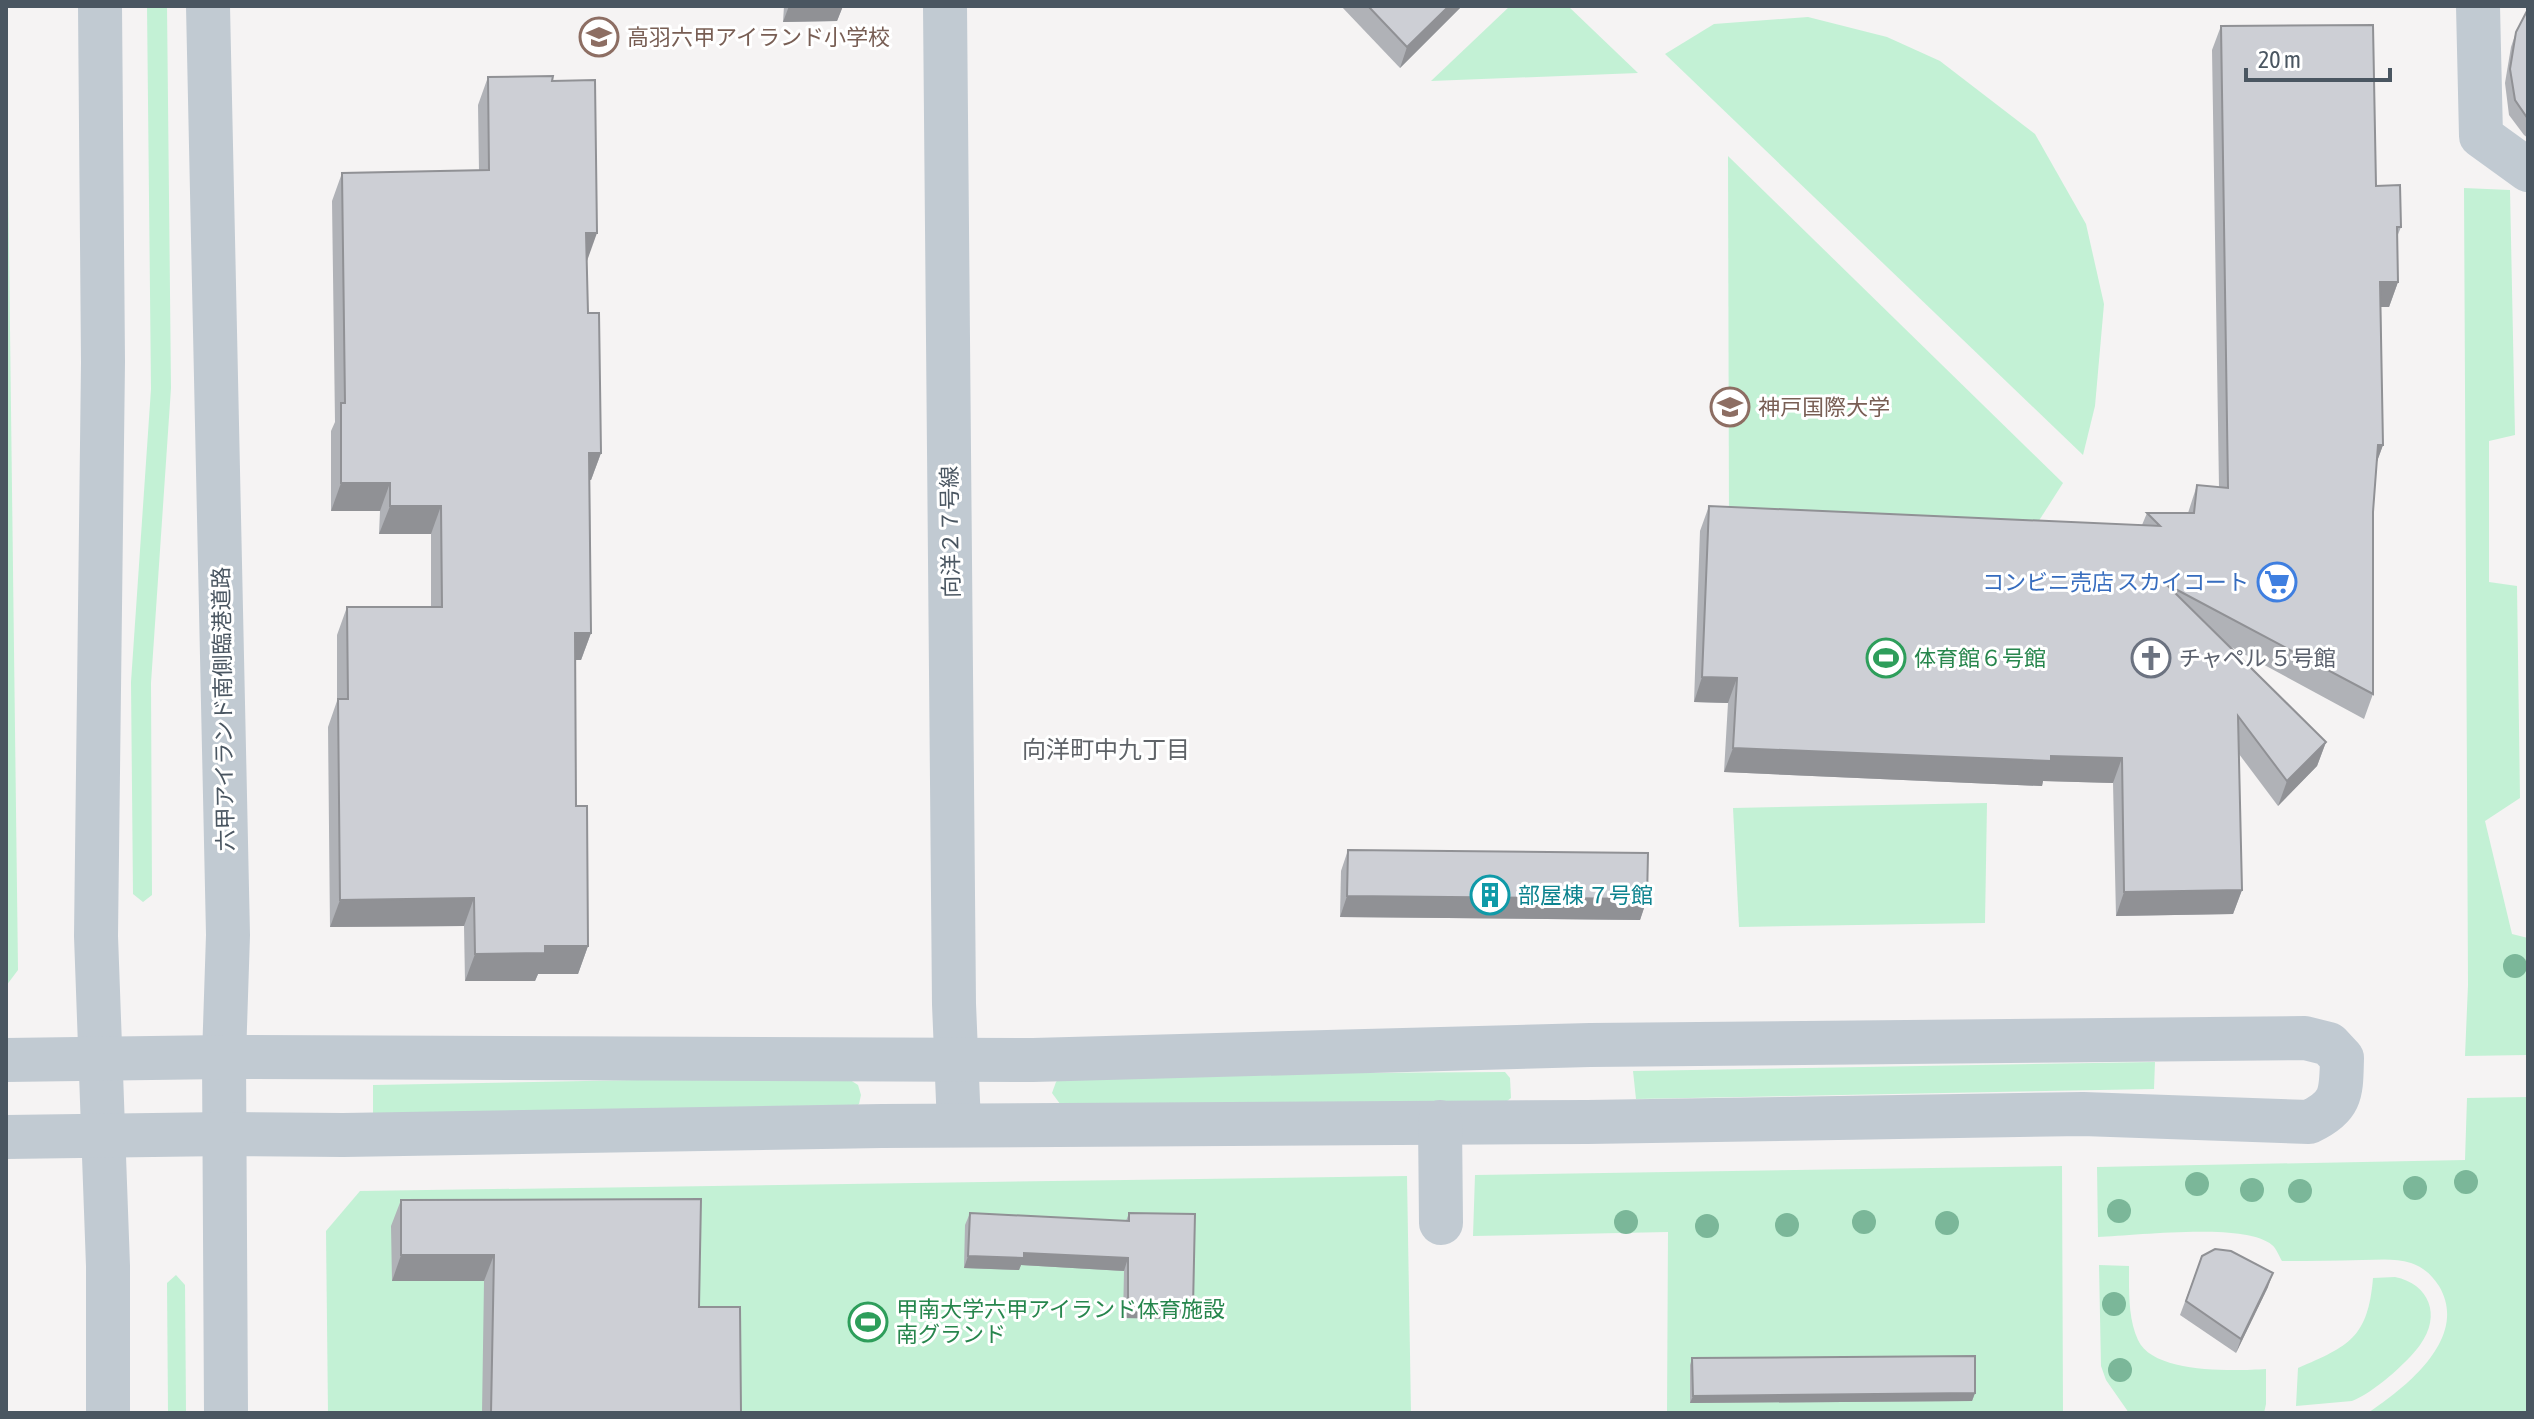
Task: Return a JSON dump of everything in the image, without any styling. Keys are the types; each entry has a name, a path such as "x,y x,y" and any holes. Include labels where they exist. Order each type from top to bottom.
{"street":[{"path":"100,6 103,362 96,936 108,1266 108,1413"},
{"name":"六甲アイランド南側臨港道路","path":"208,6 227,919 224,1057 226,1413"},
{"name":"向洋２７号線","path":"945,6 954,1004 959,1125"},
{"path":"2478,6 2481,136 2528,170"},
{"path":"6,1060 224,1057 1033,1060 1590,1045 2305,1038 2329,1044 2342,1058 2342,1089 2328,1113 2309,1122 2083,1114 1603,1122 959,1125 6,1137"},
{"path":"1440,1122 1441,1223"}],"green space":[{"path":"147,6 167,6 171,388 151,683 152,895 143,902 133,894 131,682 151,389"},
{"path":"1510,6 1568,6 1638,73 1431,81"},
{"path":"6,8 18,970 6,986"},
{"path":"1808,17 1887,37 1940,61 2035,134 2086,224 2104,304 2095,406 2083,455 1665,54 1714,24"},
{"path":"1728,156 2063,483 2033,530 1729,523"},
{"path":"2464,188 2510,190 2515,435 2489,441 2489,582 2517,586 2520,798 2485,821 2512,934 2528,938 2527,1055 2465,1056 2468,985"},
{"path":"1987,803 1985,923 1739,927 1733,808"},
{"path":"2155,1062 2154,1089 1636,1099 1633,1071"},
{"path":"1505,1072 1510,1078 1511,1098 1502,1105 1063,1108 1052,1093 1062,1075"},
{"path":"844,1076 858,1085 861,1095 859,1104 852,1109 373,1118 373,1085"},
{"path":"2528,1097 2528,1413 2368,1413 2415,1376 2440,1342 2446,1324 2446,1305 2439,1286 2427,1272 2415,1265 2387,1260 2282,1261 2272,1245 2239,1234 2189,1232 2098,1237 2097,1167 2465,1160 2467,1098"},
{"path":"2062,1166 2063,1413 1667,1413 1668,1232 1473,1236 1475,1175"},
{"name":"甲南大学六甲アイランド体育施設 南グランド","path":"1407,1176 1411,1413 328,1413 326,1231 360,1191"},
{"path":"2099,1265 2129,1266 2132,1323 2146,1351 2177,1365 2196,1368 2266,1369 2264,1413 2129,1413 2106,1380 2101,1366"},
{"path":"176,1275 185,1285 186,1413 168,1413 167,1283"},
{"path":"2395,1277 2416,1286 2428,1302 2430,1323 2420,1345 2389,1377 2352,1401 2296,1406 2298,1368 2331,1353 2353,1337 2366,1314 2373,1278"}],"building":[{"path":"1368,6 1449,6 1407,47"},
{"path":"2528,9 2528,119 2515,100 2510,69 2516,32"},
{"path":"2373,25 2376,186 2400,185 2401,227 2397,227 2398,282 2380,282 2383,445 2378,445 2373,512 2373,694 2166,584 2326,742 2287,781 2238,716 2242,890 2124,892 2122,758 2051,756 2051,761 1733,748 1737,678 1702,677 1709,506 2160,526 2147,513 2194,513 2197,485 2228,488 2221,26"},
{"path":"553,76 552,81 595,80 597,233 586,233 588,313 599,313 601,453 589,453 591,633 575,633 576,806 587,806 588,946 545,946 545,953 475,954 474,898 340,900 338,699 348,699 347,607 442,607 441,506 390,506 390,483 341,483 341,403 345,403 342,173 489,170 488,77"},
{"path":"1348,850 1648,853 1647,899 1347,896"},
{"path":"701,1199 699,1307 740,1307 741,1413 491,1413 494,1255 401,1255 401,1200"},
{"path":"970,1213 1129,1221 1129,1213 1195,1214 1193,1307 1128,1305 1128,1258 1024,1253 1024,1258 968,1256"},
{"path":"2215,1249 2231,1251 2273,1273 2241,1339 2186,1301 2202,1256"},
{"path":"1975,1356 1975,1393 1693,1396 1692,1358"}],"place":[{"name":"高羽六甲アイランド小学校","path":"599,37"},
{"name":"神戸国際大学","path":"1730,407"},
{"name":"コンビニ売店 スカイコート","path":"2277,582"},
{"name":"体育館６号館","path":"1886,658"},
{"name":"チャペル ５号館","path":"2151,658"},
{"name":"部屋棟 ７号館","path":"1490,895"},
{"name":"甲南大学六甲アイランド体育施設 南グランド","path":"868,1322"}],"district":[{"name":"向洋町中九丁目","path":"1106,750"}]}
